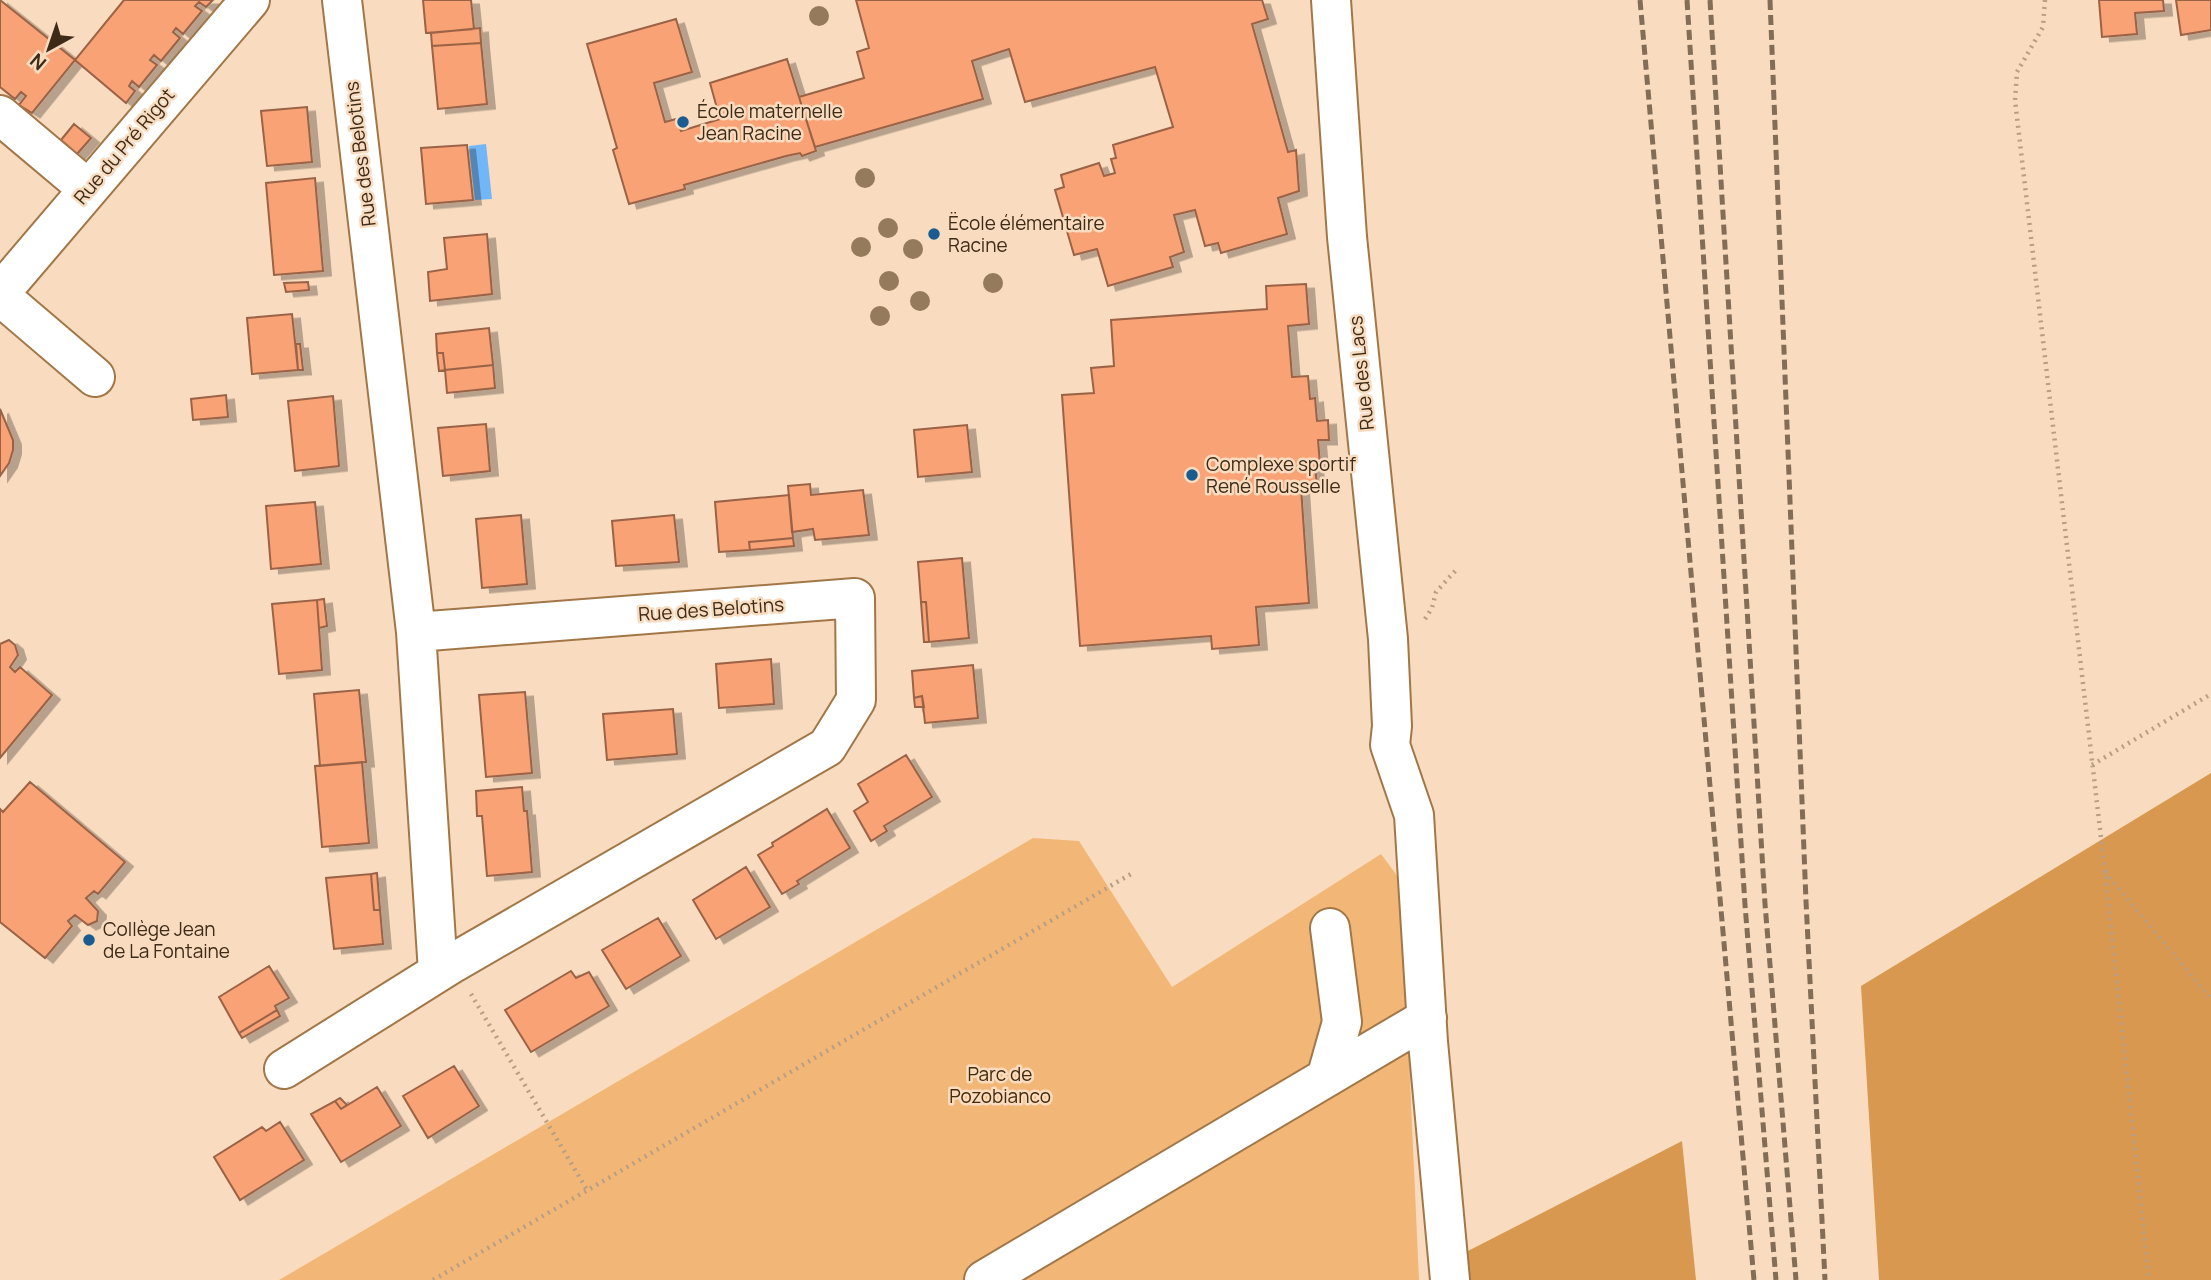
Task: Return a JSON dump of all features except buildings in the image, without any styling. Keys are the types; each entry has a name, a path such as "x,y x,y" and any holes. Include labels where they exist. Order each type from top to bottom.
{"street":[{"name":"Rue du Pré Rigot","path":"0,294 250,0"},
{"name":"Rue des Belotins","path":"284,1069 445,968 827,747 856,700 855,598 416,632 342,0"},
{"name":"Rue des Lacs","path":"1331,0 1348,237 1388,639 1392,726 1390,745 1414,814 1427,1017"},
{"path":"0,115 88,189"},
{"path":"0,294 95,377"},
{"path":"416,632 445,968"},
{"path":"1327,1075 1342,1022 1330,928"},
{"path":"984,1280 1427,1017 1450,1280"}],"path":[{"path":"2045,0 2043,27 2017,72 2015,100 2105,872 2149,1280"},
{"path":"2092,765 2211,694"},
{"path":"2105,872 2211,999"},
{"path":"433,1280 1132,874"},
{"path":"445,968 587,1190"}],"green space":[{"name":"Parc de Pozobianco","path":"1033,838 1079,841 1172,987 1381,854 1401,881 1419,1280 279,1280"}],"shaded area":[{"path":"2211,773 2211,1280 1879,1280 1861,986"},
{"path":"1682,1141 1696,1280 1467,1280 1464,1253"}],"water":[{"path":"486,144 492,199 475,200 469,146"}],"railway":[{"path":"1640,0 1754,1280"},
{"path":"1687,0 1745,905 1776,1280"},
{"path":"1710,0 1765,904 1796,1280"},
{"path":"1770,0 1806,901 1825,1280"}],"place":[{"name":"École maternelle Jean Racine","path":"683,122"},
{"name":"Ëcole élémentaire Racine","path":"934,234"},
{"name":"Complexe sportif René Rousselle","path":"1192,475"},
{"name":"Collège Jean de La Fontaine","path":"89,940"}]}
